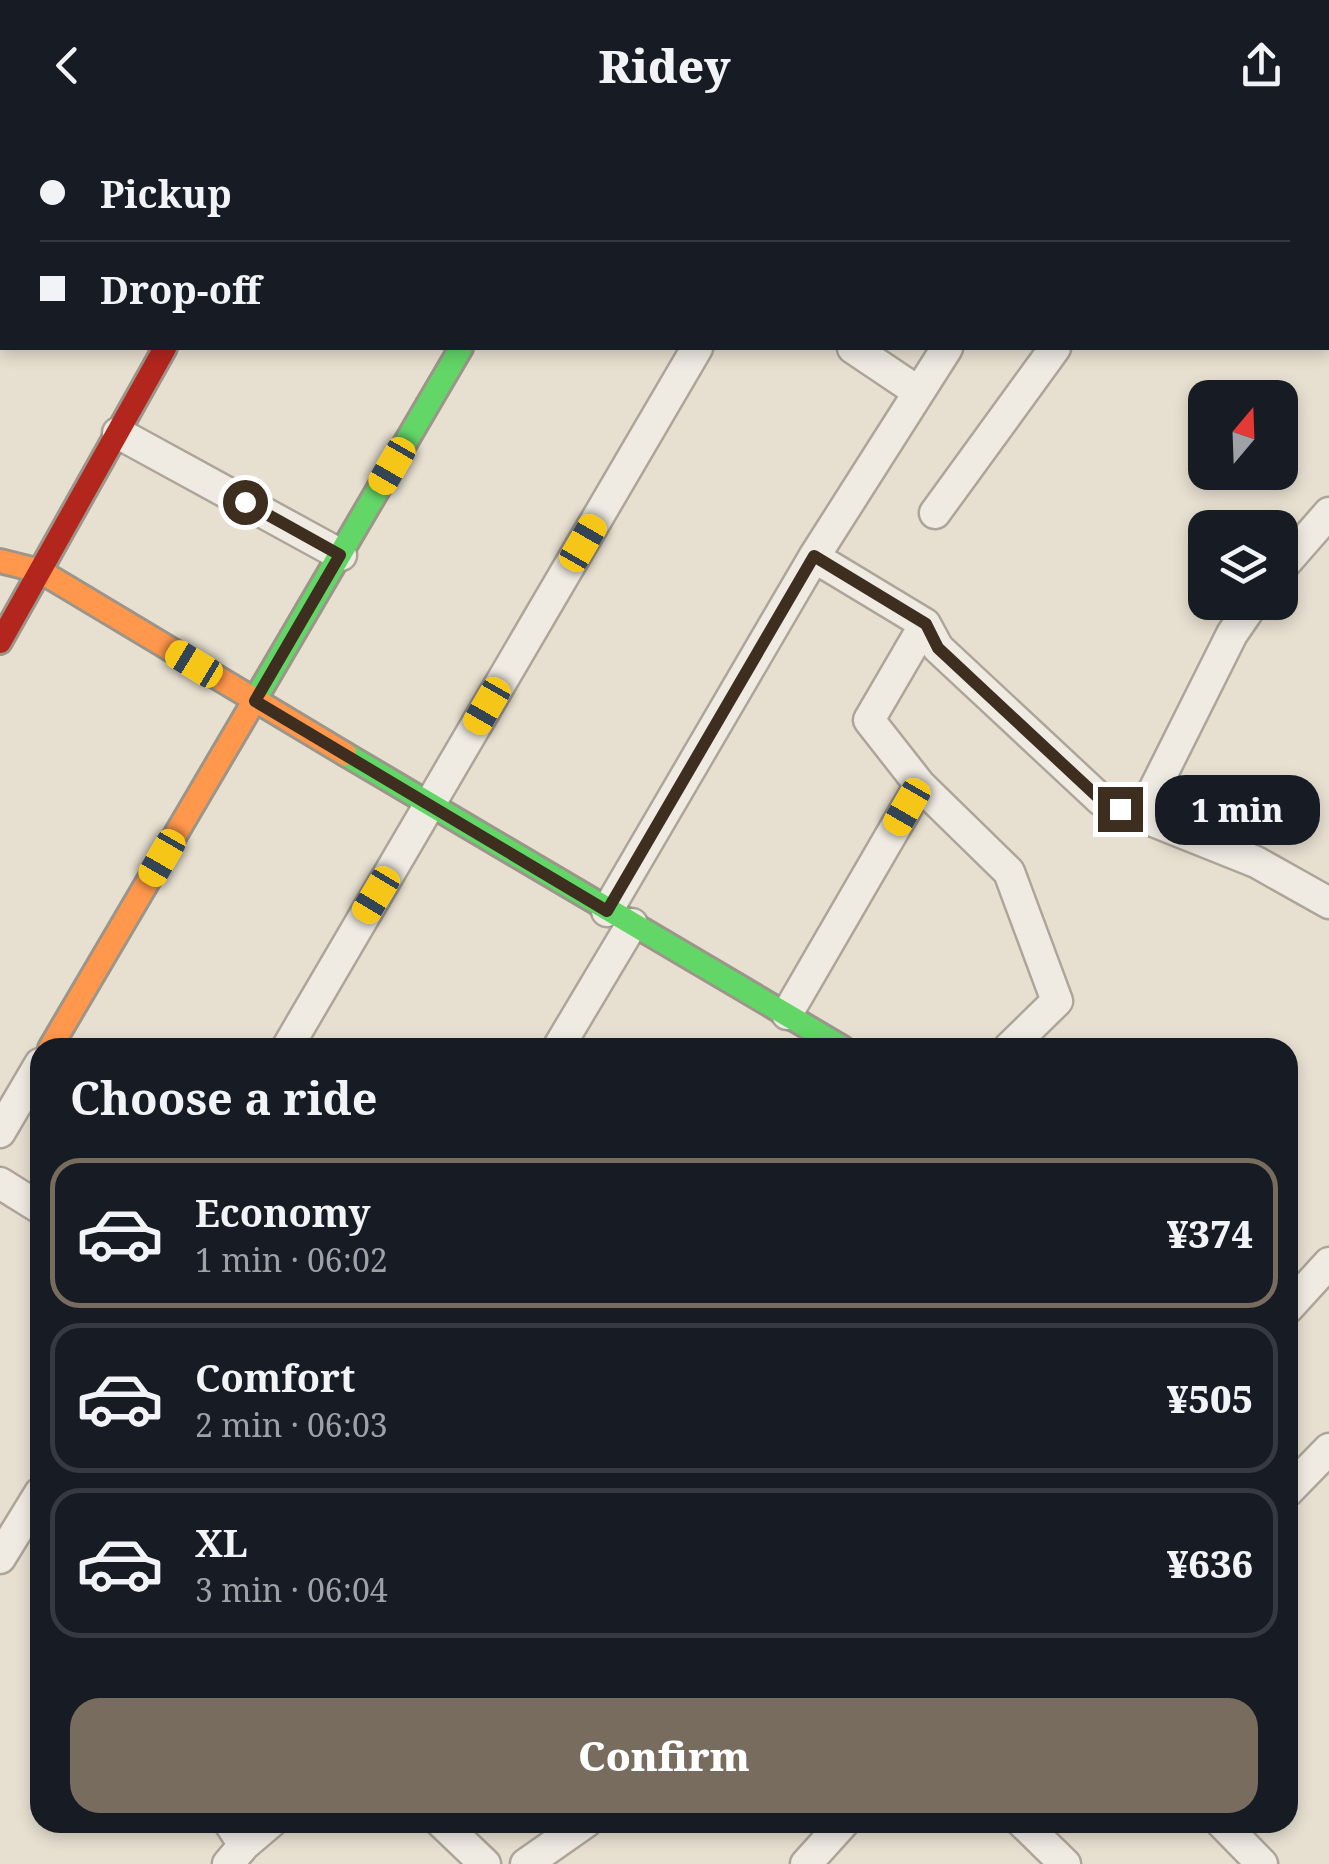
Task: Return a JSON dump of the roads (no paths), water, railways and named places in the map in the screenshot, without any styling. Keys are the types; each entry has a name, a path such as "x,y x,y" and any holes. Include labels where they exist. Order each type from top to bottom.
{"street":[{"path":"0,642 164,350"},
{"path":"56,1038 461,350"},
{"path":"293,1038 696,350"},
{"path":"857,350 918,390"},
{"path":"563,1038 620,917 814,556 946,350"},
{"path":"935,513 1054,350"},
{"path":"118,432 340,555"},
{"path":"1298,549 1329,514"},
{"path":"814,556 926,624 938,648 1101,800 1256,862 1329,902"},
{"path":"0,561 40,571 788,1014 821,1038"},
{"path":"1140,818 1242,620"},
{"path":"926,624 869,720 920,785 1009,872 1057,1001 1019,1038"},
{"path":"788,1014 920,785"},
{"path":"0,1132 30,1081"},
{"path":"0,1183 30,1202"},
{"path":"1298,1297 1329,1263"},
{"path":"1298,1480 1329,1450"},
{"path":"0,1558 30,1524"},
{"path":"453,1833 485,1864"},
{"path":"526,1864 570,1833"},
{"path":"806,1864 834,1833"},
{"path":"1034,1833 1066,1864"},
{"path":"1232,1833 1262,1864"}]}
